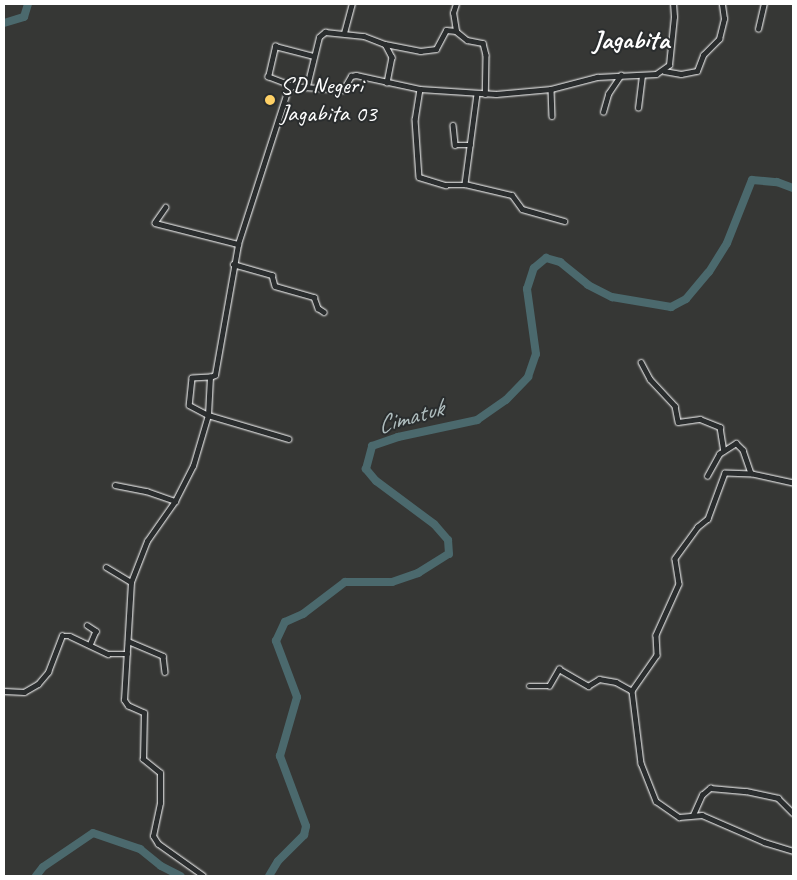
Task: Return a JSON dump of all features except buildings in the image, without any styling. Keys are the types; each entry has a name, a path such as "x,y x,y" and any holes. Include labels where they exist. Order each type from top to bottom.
{"street":[{"path":"344,33 352,4"},
{"path":"456,4 453,13 456,31"},
{"path":"664,71 669,65 674,17 673,4"},
{"path":"314,56 275,46 268,77 292,86 343,90 351,76 356,75 420,89 485,94 552,89 597,77 642,76 664,71 682,74 698,71 704,55 719,38 724,19 722,4"},
{"path":"758,28 764,4"},
{"path":"307,86 321,34 344,33 420,51 436,49 446,30 456,31 466,40 483,43 486,55 485,94"},
{"path":"386,44 392,57 387,83"},
{"path":"603,112 608,94 621,75"},
{"path":"638,108 642,76"},
{"path":"289,439 208,415 187,402 192,378 210,377 215,374 238,244 286,92 292,86"},
{"path":"420,89 415,118 419,177 446,185 466,185 512,195 522,209 564,221"},
{"path":"552,89 552,116"},
{"path":"466,185 477,94"},
{"path":"453,125 455,145 471,145"},
{"path":"166,207 155,223 238,244"},
{"path":"234,264 272,275 275,286 314,298 318,308 324,312"},
{"path":"641,362 650,379 675,406 678,422 700,418 720,427 724,451"},
{"path":"203,876 154,838 162,783 158,770 144,759 144,713 125,703 132,582 146,541 175,501 193,466 208,415 210,377"},
{"path":"707,476 724,451 734,443 740,445 752,474"},
{"path":"793,483 752,474 725,473 708,520 698,527 675,559 679,584 656,635 657,655 632,691 641,763 656,802 679,816 692,817 702,815 764,842 793,851"},
{"path":"115,485 146,491 175,501"},
{"path":"106,567 132,582"},
{"path":"87,625 96,630 90,645"},
{"path":"4,691 24,692 38,684 48,672 62,636 90,645 108,654 128,654"},
{"path":"128,641 163,656 165,672"},
{"path":"529,686 549,686 559,669 588,686 599,679 615,681 632,691"},
{"path":"692,817 702,795 710,788 746,790 778,798 793,814"}],"waterway":[{"path":"4,23 24,17 28,4"},
{"name":"Cimatuk","path":"269,876 278,861 304,835 306,826 280,756 297,697 276,641 285,622 303,614 345,582 392,582 418,573 449,554 448,540 434,524 376,481 366,469 372,446 398,437 477,420 506,400 528,377 536,354 527,289 534,268 546,258 560,262 588,285 612,297 671,307 686,299 709,272 727,243 752,180 777,182 793,188"},
{"name":"Cimatuk","path":"36,876 43,867 93,833 140,849 161,866 181,876"}],"place":[{"name":"SD Negeri Jagabita 03","path":"270,100"}],"district":[{"name":"Jagabita","path":"631,40"}]}
